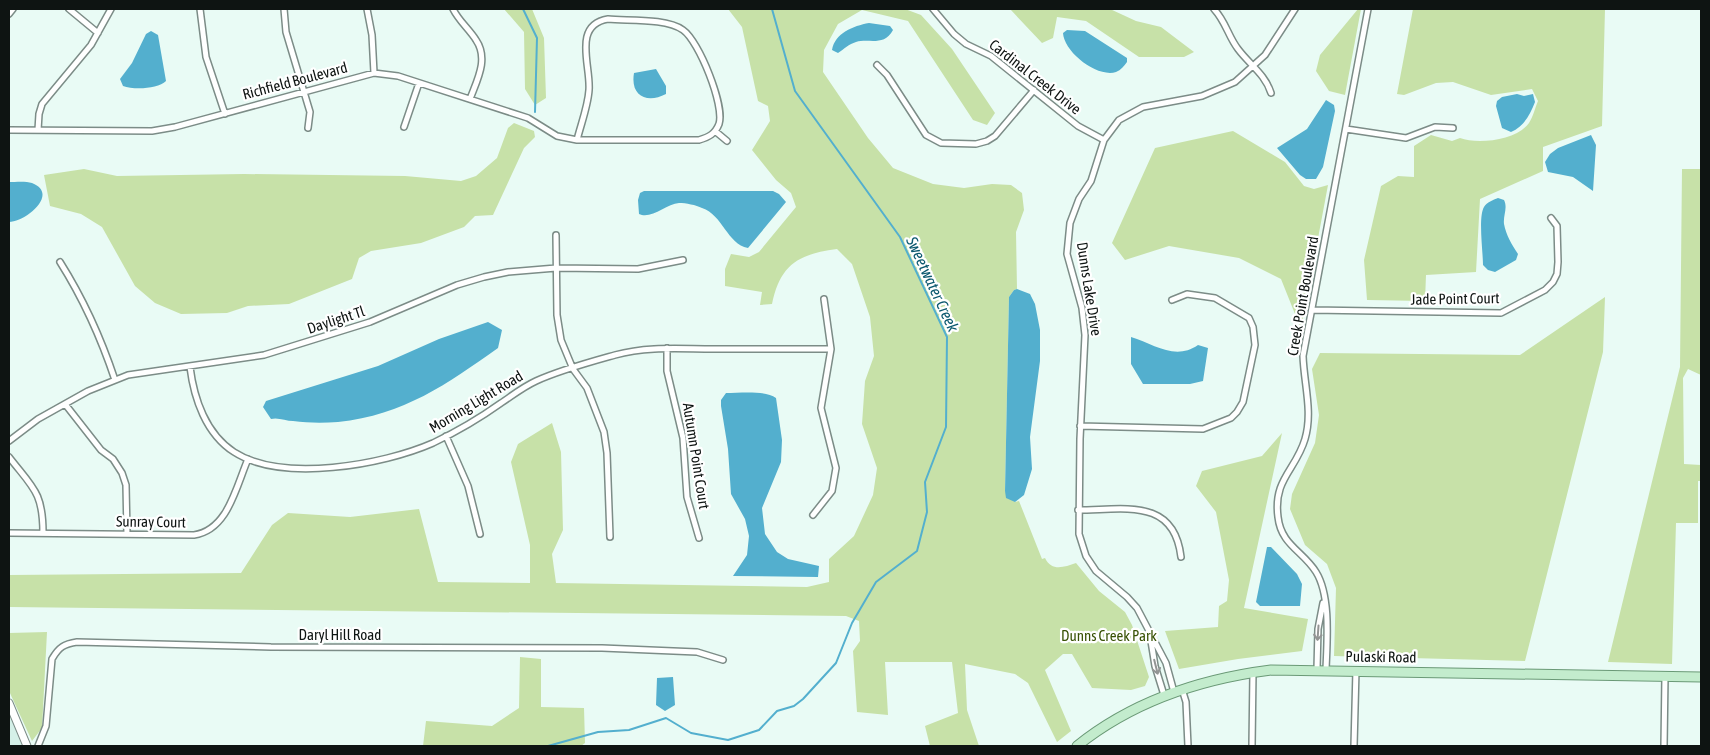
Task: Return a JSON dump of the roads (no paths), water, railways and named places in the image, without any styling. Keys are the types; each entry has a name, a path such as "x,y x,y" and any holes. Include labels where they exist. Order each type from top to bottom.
{"main road":[{"name":"Pulaski Road","path":"1077,746 1119,717 1164,695 1213,679 1253,672 1322,669 1701,677"}],"street":[{"path":"9,14 13,9"},
{"path":"69,9 98,33"},
{"path":"38,130 42,104 91,45 112,9"},
{"path":"200,9 206,57 226,114"},
{"path":"284,9 286,32 310,112 308,128"},
{"path":"367,9 372,35 374,73"},
{"path":"453,9 478,41 482,52 482,64 470,99"},
{"name":"Cardinal Creek Drive","path":"933,9 954,34 966,44 991,56 1078,126 1104,140"},
{"path":"1214,9 1228,27 1238,49 1267,81 1271,93"},
{"name":"Dunns Lake Drive","path":"1151,638 1136,608 1127,597 1096,571 1086,556 1079,534 1078,510 1080,426 1084,378 1084,320 1070,269 1067,238 1074,210 1091,181 1104,140 1119,120 1131,112 1151,105 1202,96 1235,82 1254,66 1272,46 1295,9"},
{"name":"Creek Point Boulevard","path":"1322,669 1327,629 1324,598 1317,573 1289,545 1283,533 1277,507 1283,478 1296,459 1305,440 1309,414 1303,356 1368,9"},
{"path":"577,140 589,92 586,36 591,27 599,21 608,19 669,24 685,31 701,53 706,64 719,112 720,122 715,131 727,141"},
{"path":"877,65 887,75 926,135 941,143 976,144 987,142 996,136 1034,90"},
{"name":"Richfield Boulevard","path":"9,130 152,131 226,114 374,73 419,83 528,118 557,136 577,140 699,140 710,137 715,131"},
{"path":"404,127 419,83"},
{"path":"1346,128 1406,138 1435,127 1453,128"},
{"name":"Jade Point Court","path":"1312,310 1500,313 1545,290 1553,282 1558,262 1557,226 1551,218"},
{"path":"556,235 557,315 561,340 573,369 587,388 604,432 607,452 610,537"},
{"name":"Daylight Tl","path":"9,441 38,419 65,404 128,375 264,355 370,322 457,285 475,280 508,272 556,268 638,269 682,260"},
{"path":"60,262 80,293 103,346 115,380"},
{"path":"1080,426 1203,429 1231,418 1238,412 1243,402 1255,345 1253,327 1249,318 1215,298 1188,294 1172,300"},
{"path":"813,515 826,501 835,481 836,468 821,408 831,349 824,299"},
{"name":"Morning Light Road","path":"190,367 192,386 210,428 221,441 248,459 256,462 297,467 340,466 402,454 446,436 501,404 520,389 538,380 637,350 667,348 831,349"},
{"name":"Autumn Point Court","path":"667,348 667,371 683,438 687,497 699,538"},
{"path":"65,404 101,450 113,459 122,473 126,485 127,534"},
{"path":"446,436 468,486 480,534"},
{"path":"9,457 40,498 43,513 43,533"},
{"name":"Sunray Court","path":"9,533 206,533 224,516 248,459"},
{"path":"1078,510 1142,511 1162,516 1180,542 1181,557"},
{"name":"Creek Point Boulevard","path":"1322,669 1318,630 1324,598"},
{"path":"1151,638 1166,662 1178,690 1186,702 1188,746"},
{"path":"1151,638 1155,666 1164,695"},
{"name":"Daryl Hill Road","path":"38,746 46,726 52,659 57,650 64,644 77,642 266,647 602,648 697,652 723,660"},
{"path":"1354,746 1356,670"},
{"path":"1252,746 1253,672"},
{"path":"1664,746 1665,676"},
{"path":"9,703 27,746"}],"water":[{"path":"869,23 890,26 893,30 881,40 856,42 838,53 832,50 837,39 846,31"},
{"path":"1067,30 1085,31 1127,58 1127,62 1116,72 1108,73 1091,67 1069,48 1063,33"},
{"path":"151,31 158,35 166,81 157,86 146,88 123,86 120,79 132,63 146,34"},
{"path":"656,69 666,86 666,94 652,98 641,96 637,92 633,81 634,73"},
{"path":"1517,94 1524,96 1533,94 1535,102 1526,120 1520,127 1511,132 1502,128 1496,106 1497,101 1502,97"},
{"path":"1326,100 1334,105 1335,111 1323,167 1316,179 1306,179 1300,175 1277,148 1307,129"},
{"path":"1591,135 1596,145 1593,191 1573,177 1548,172 1545,162 1550,154 1558,148"},
{"path":"9,182 32,183 40,188 42,194 37,207 31,213 16,221 9,222"},
{"path":"644,191 773,191 779,194 786,202 748,248 735,241 709,212 697,206 679,203 648,215 639,214 638,200 640,193"},
{"path":"1498,198 1504,200 1505,228 1518,254 1516,260 1495,272 1488,270 1483,265 1481,218 1485,205"},
{"path":"1017,289 1030,294 1035,304 1040,330 1040,361 1030,437 1032,469 1024,495 1015,502 1006,498 1005,491 1009,297"},
{"path":"488,322 502,330 498,348 461,374 424,396 384,413 338,422 299,422 276,418 271,419 263,407 266,401 378,366 439,339"},
{"path":"1131,337 1164,350 1189,350 1198,345 1208,348 1203,381 1190,384 1143,384 1131,364"},
{"path":"726,393 759,393 776,398 782,440 781,462 762,508 765,534 777,552 788,559 819,566 818,577 733,576 747,555 749,536 745,519 731,494 728,449 721,406 721,400"},
{"path":"1267,547 1271,547 1297,574 1302,584 1300,606 1260,606 1256,602"},
{"path":"673,677 675,705 665,711 656,705 657,678"}],"waterway":[{"path":"523,9 537,38 535,112"},
{"name":"Sweetwater Creek","path":"548,746 598,732 629,730 666,718 691,733 728,740 759,730 777,711 794,706 803,699 836,663 852,623 876,582 917,551 927,512 925,482 946,427 947,337 900,237 795,91 772,9"}],"park label":[{"name":"Dunns Creek Park","path":"1109,636"}]}
